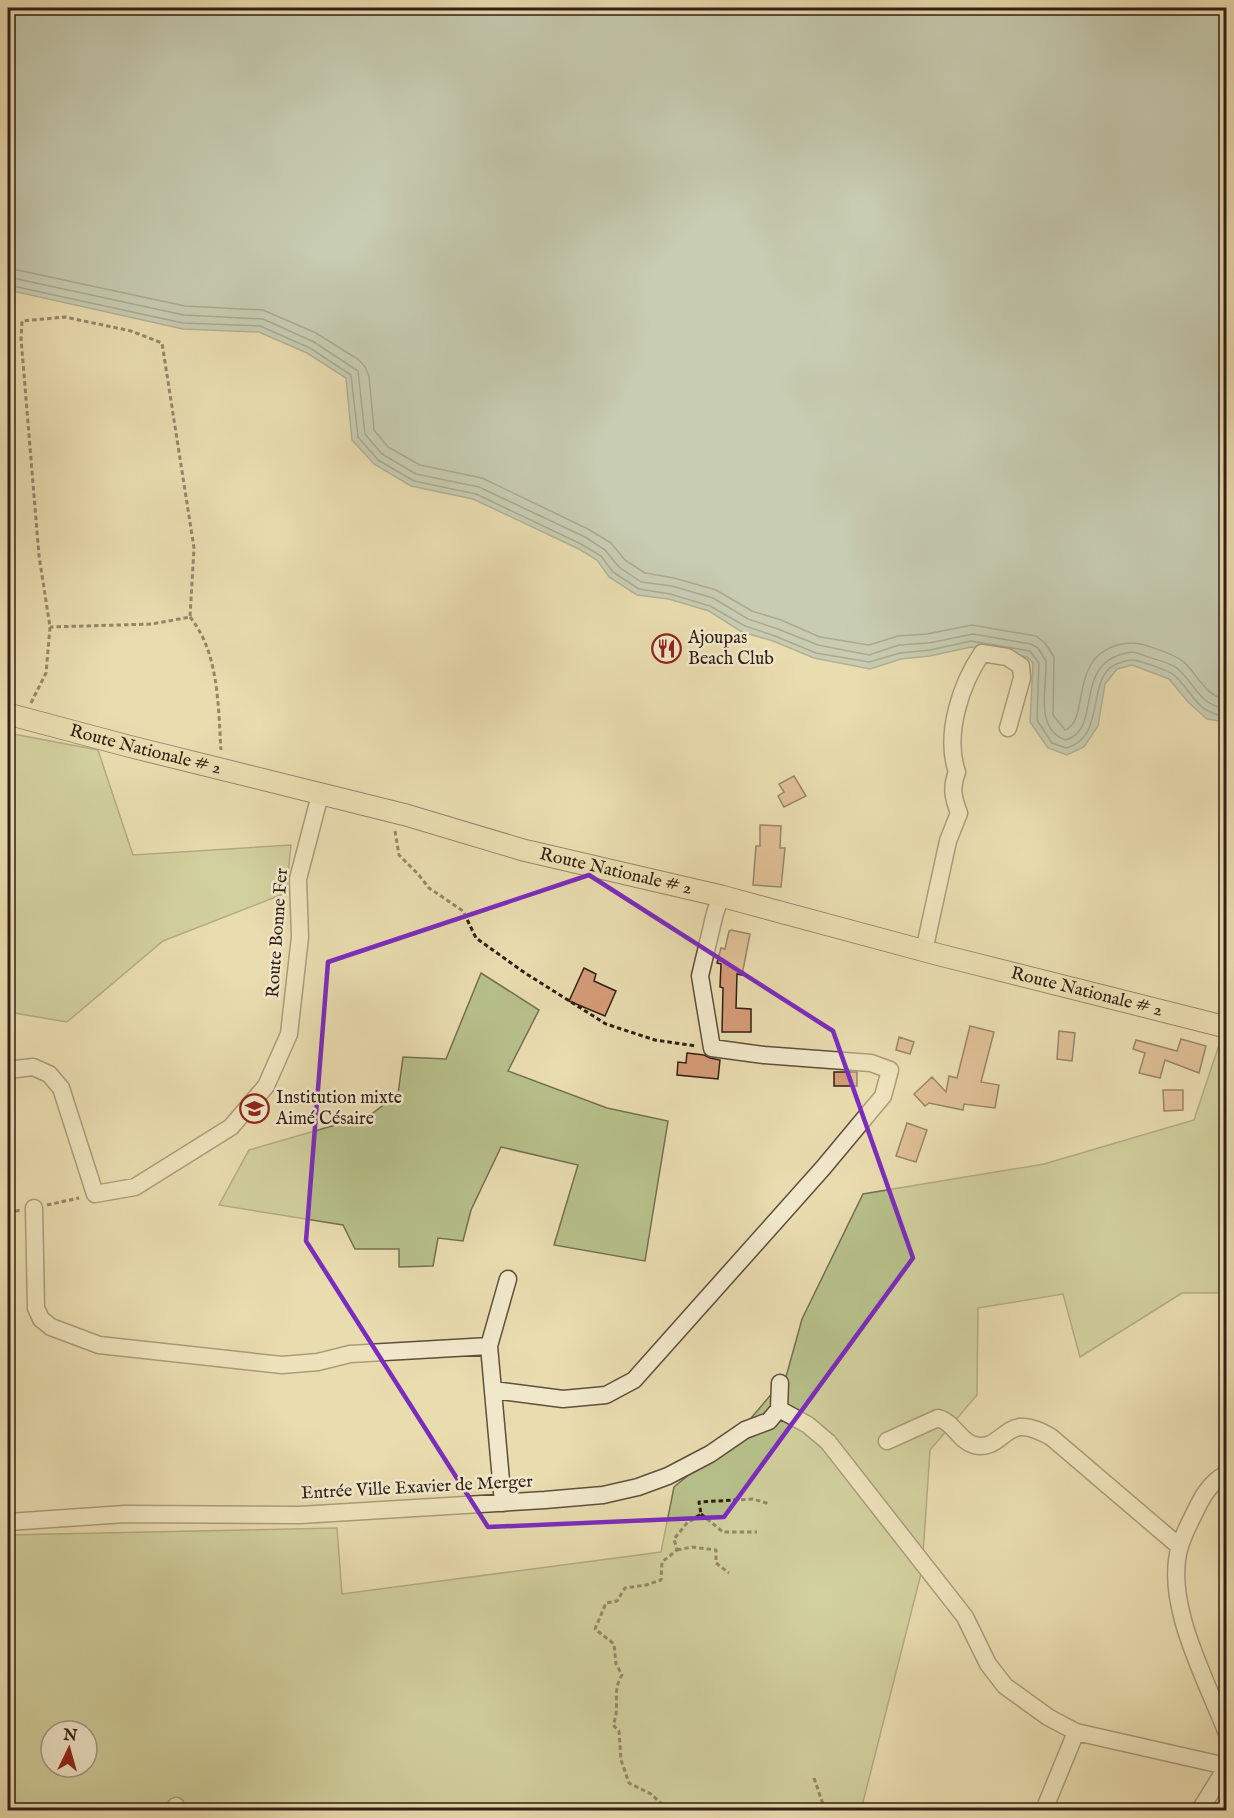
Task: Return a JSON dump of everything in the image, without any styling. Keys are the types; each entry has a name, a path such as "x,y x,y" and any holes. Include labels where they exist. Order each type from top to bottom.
{"main road":[{"name":"Route Nationale # 2","path":"16,716 391,812 523,850 721,896 924,951 1227,1027"}],"street":[{"path":"924,951 948,841 959,813 952,784 957,772 952,760 954,719 968,674 982,652 1007,657 1021,666 1022,678 1008,728"},
{"name":"Route Bonne Fer","path":"95,1194 135,1187 231,1127 266,1086 289,1035 300,937 298,879 320,795"},
{"path":"493,1390 563,1399 606,1395 634,1380 823,1168 883,1096 890,1070 871,1063 764,1055 711,1048 700,976 721,896"},
{"path":"8,1070 33,1067 49,1074 61,1088 95,1194"},
{"path":"34,1208 36,1308 41,1319 51,1327 99,1345 282,1365 318,1362 350,1354 489,1346"},
{"path":"503,1503 489,1346 508,1279"},
{"path":"780,1383 779,1409 808,1425 828,1442 965,1617 988,1664 1005,1686 1048,1717 1076,1732 1227,1767 1200,1810"},
{"name":"Entrée Ville Exavier de Merger","path":"8,1522 125,1514 300,1515 603,1495 638,1487 668,1476 710,1454 745,1430 769,1421 779,1409"},
{"path":"887,1441 938,1418 949,1422 974,1445 993,1444 1021,1427 1041,1432 1051,1437 1180,1547"},
{"path":"1227,1474 1204,1493 1180,1547 1176,1574 1181,1618 1227,1731"},
{"path":"1044,1810 1076,1732"}],"path":[{"path":"16,716 46,673 50,627 39,556 21,338 22,321 65,317 131,331 162,343 195,548 190,617 199,628 205,643 216,684 222,770"},
{"path":"50,627 152,624 190,617"},
{"path":"391,812 399,855 418,873 429,888 463,910 476,938 525,973 606,1023 655,1040 711,1048"},
{"path":"8,1213 95,1194"},
{"path":"757,1532 723,1532 701,1514 699,1502 753,1499 770,1504"},
{"path":"677,1550 674,1539 687,1523 701,1514"},
{"path":"668,1810 651,1794 629,1783 621,1760 619,1731 613,1725 617,1715 615,1686 621,1676 616,1664 614,1644 595,1629 606,1603 617,1601 625,1588 661,1580 662,1562 677,1550 692,1547 716,1550 716,1563 729,1573"},
{"path":"814,1778 825,1810"}],"highlighted area":[{"path":"589,875 833,1031 913,1258 724,1517 488,1527 306,1241 328,962"}],"green space":[{"path":"8,733 98,750 133,855 291,845 286,893 163,941 67,1022 8,1012"},
{"path":"481,973 539,1010 508,1071 607,1108 668,1121 645,1261 554,1245 578,1165 501,1147 471,1210 463,1241 438,1238 433,1266 399,1267 399,1249 355,1249 343,1225 219,1205 249,1150 370,1115 398,1094 403,1057 446,1059"},
{"path":"1221,1039 1226,1040 1226,1293 1182,1293 1080,1357 1063,1294 978,1308 977,1395 930,1450 922,1570 861,1810 8,1810 8,1535 337,1528 342,1594 661,1552 674,1487 734,1438 786,1377 802,1319 863,1194 1044,1164 1194,1120"}],"water":[{"path":"8,8 1226,8 1226,722 1207,719 1188,702 1169,679 1132,665 1117,669 1105,684 1098,726 1084,747 1067,755 1048,748 1030,722 1033,663 1027,657 971,647 930,656 901,659 870,669 814,658 773,641 742,632 709,611 669,599 637,595 609,577 597,560 579,549 473,499 411,486 374,464 352,440 346,378 307,353 259,332 183,329 8,290"}],"building":[{"path":"794,776 806,796 784,807 778,796 784,792 779,784"},
{"path":"760,825 781,826 780,848 785,848 781,887 753,885 756,846 760,846"},
{"path":"731,930 750,934 742,975 737,974 736,1008 751,1009 751,1032 722,1032 723,988 720,987 721,964 717,963 721,948 725,949"},
{"path":"584,968 596,974 594,981 616,991 605,1016 569,1001"},
{"path":"970,1026 994,1032 981,1082 999,1085 995,1108 964,1104 963,1110 929,1103 925,1106 914,1094 932,1077 946,1092 949,1076 957,1078"},
{"path":"1059,1031 1075,1033 1072,1061 1057,1059"},
{"path":"899,1037 914,1042 910,1054 896,1050"},
{"path":"1181,1039 1206,1046 1199,1073 1165,1060 1160,1078 1139,1073 1145,1053 1133,1049 1136,1040 1177,1051"},
{"path":"687,1053 720,1060 718,1079 677,1075 678,1062 686,1063"},
{"path":"834,1072 857,1072 857,1086 834,1086"},
{"path":"1163,1090 1183,1090 1183,1110 1164,1111"},
{"path":"907,1123 927,1130 916,1162 896,1156"}],"place":[{"name":"Ajoupas Beach Club","path":"667,648"},
{"name":"Institution mixte Aimé Césaire","path":"255,1108"}]}
